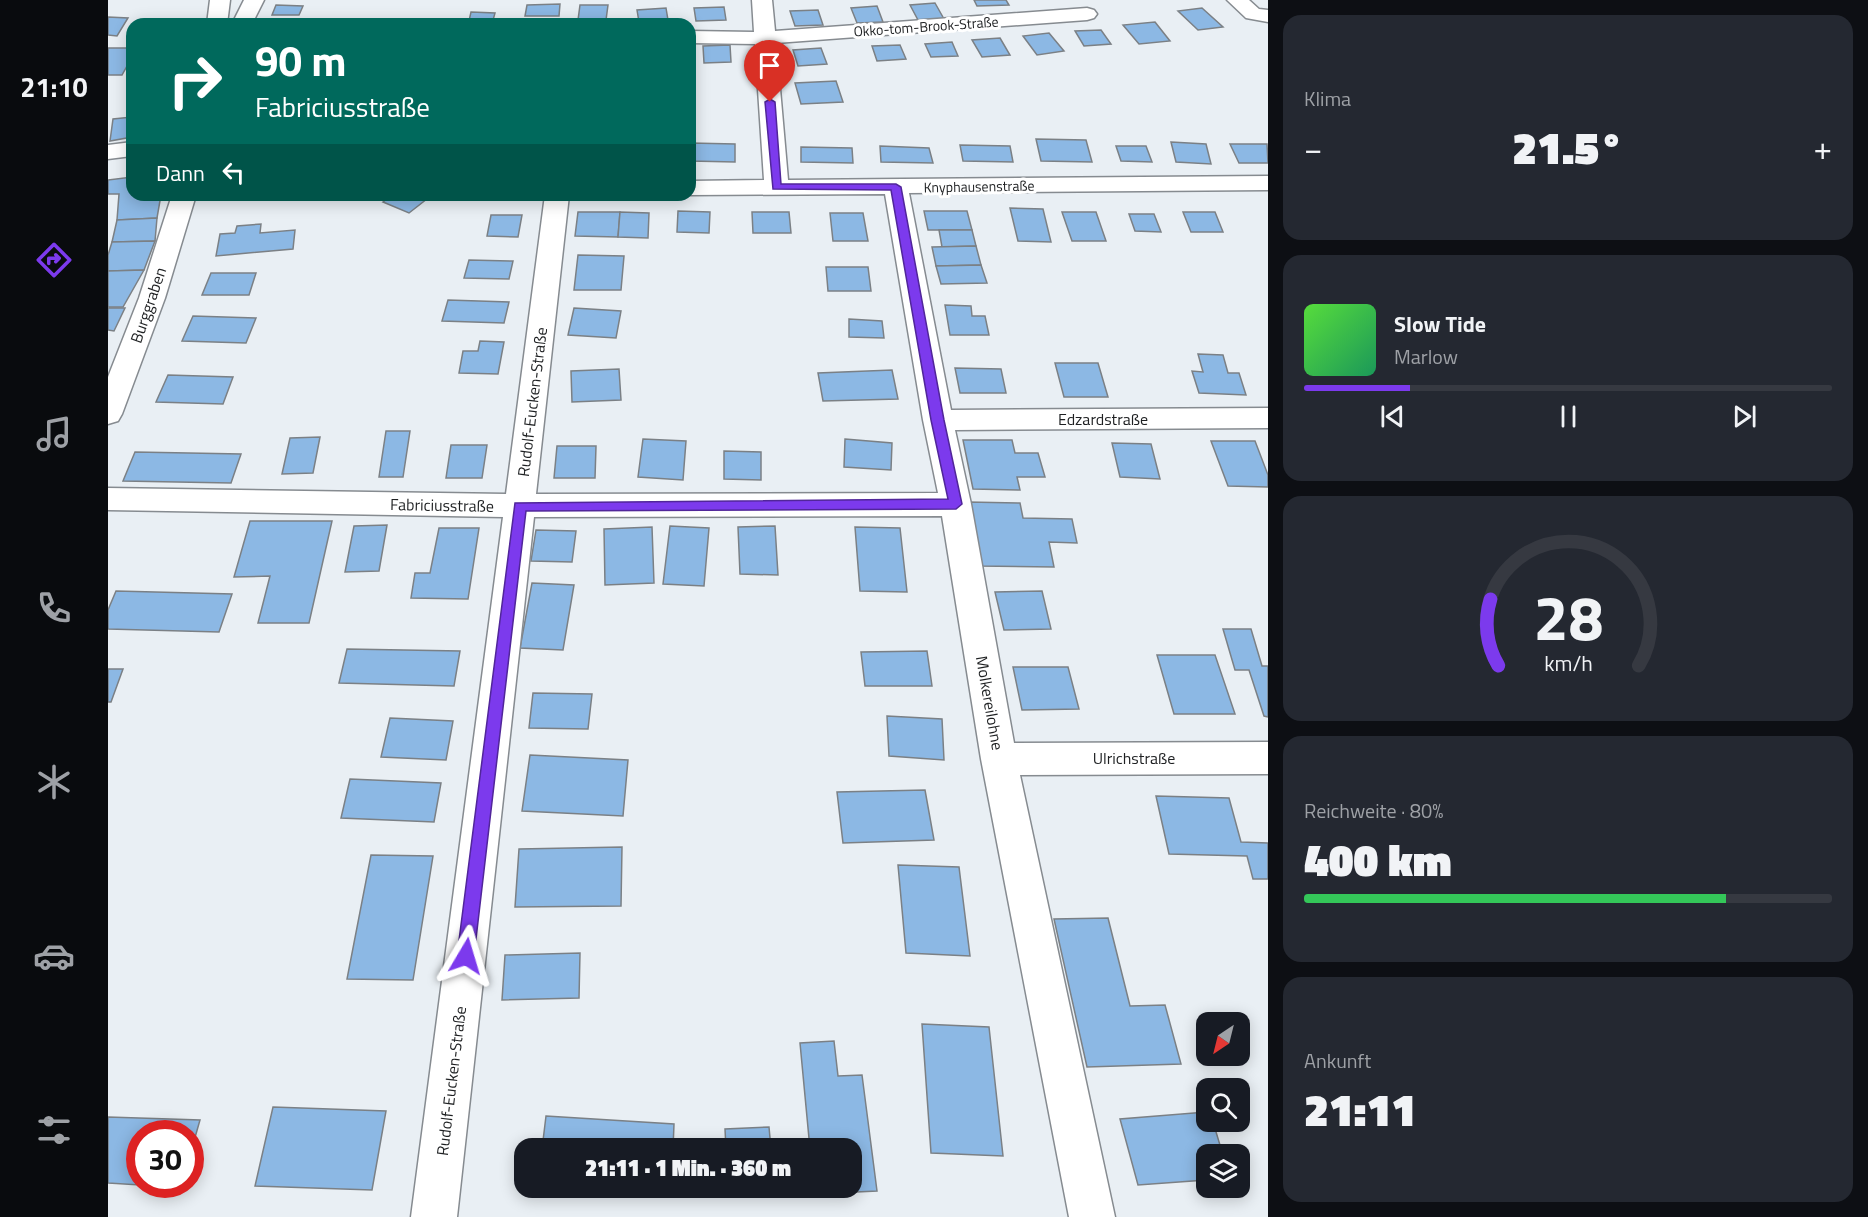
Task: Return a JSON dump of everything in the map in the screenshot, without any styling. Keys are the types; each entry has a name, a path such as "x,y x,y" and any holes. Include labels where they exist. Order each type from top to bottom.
{"street":[{"path":"218,18 220,0"},
{"path":"245,18 254,0"},
{"path":"762,0 777,187"},
{"path":"1237,0 1253,14 1268,16"},
{"name":"Okko-tom-Brook-Straße","path":"696,37 765,38 1087,14"},
{"path":"108,152 126,150"},
{"name":"Knyphausenstraße","path":"696,188 1268,183"},
{"name":"Molkereilohne","path":"896,187 938,420 956,504 999,759 1092,1217"},
{"name":"Burggraben","path":"108,414 152,298 181,201"},
{"name":"Rudolf-Eucken-Straße","path":"434,1217 556,201"},
{"name":"Edzardstraße","path":"938,420 1268,418"},
{"name":"Fabriciusstraße","path":"108,499 520,506 956,504"},
{"name":"Ulrichstraße","path":"999,759 1268,758"}],"building":[{"path":"974,0 1006,0 1009,5 977,6"},
{"path":"935,3 944,19 918,20 910,5"},
{"path":"560,4 559,16 525,16 527,5"},
{"path":"276,5 303,6 299,15 272,15"},
{"path":"580,5 608,5 606,18 578,18"},
{"path":"877,6 883,22 857,23 851,8"},
{"path":"724,7 726,20 696,21 694,8"},
{"path":"666,8 668,18 638,18 637,10"},
{"path":"1202,8 1223,27 1198,30 1178,11"},
{"path":"818,10 823,25 795,26 790,11"},
{"path":"471,12 495,13 494,18 470,18"},
{"path":"108,17 128,18 117,36 108,35"},
{"path":"1155,22 1170,41 1139,44 1123,25"},
{"path":"1101,30 1111,44 1084,46 1075,31"},
{"path":"1049,33 1064,51 1037,55 1023,36"},
{"path":"1000,38 1010,55 982,57 972,40"},
{"path":"952,42 958,56 931,57 925,44"},
{"path":"730,45 731,62 704,63 703,46"},
{"path":"900,45 906,59 877,61 872,46"},
{"path":"108,48 126,48 126,68 122,75 108,75"},
{"path":"821,48 827,64 798,66 793,50"},
{"path":"836,81 843,102 801,104 795,83"},
{"path":"126,118 126,138 110,141 113,119"},
{"path":"1036,139 1086,140 1092,162 1041,161"},
{"path":"1171,142 1206,144 1211,164 1176,162"},
{"path":"696,143 735,144 735,162 696,161"},
{"path":"1230,144 1267,144 1268,163 1239,163"},
{"path":"960,145 1010,146 1013,162 963,161"},
{"path":"880,146 929,148 933,163 881,162"},
{"path":"1116,146 1146,146 1152,162 1121,161"},
{"path":"801,147 852,148 853,163 801,162"},
{"path":"126,178 126,201 160,201 157,218 117,220 119,194 108,194 108,180"},
{"path":"384,201 424,201 409,213"},
{"path":"1010,208 1043,209 1051,242 1018,241"},
{"path":"678,211 710,212 709,233 677,232"},
{"path":"924,211 967,211 972,230 928,230"},
{"path":"578,212 620,212 618,237 575,236"},
{"path":"620,212 649,213 648,238 618,237"},
{"path":"752,212 789,212 791,233 753,233"},
{"path":"1062,212 1096,212 1106,241 1072,241"},
{"path":"1183,212 1215,212 1223,232 1191,232"},
{"path":"830,213 863,213 868,241 833,241"},
{"path":"1129,214 1154,214 1161,232 1135,231"},
{"path":"491,215 522,215 518,237 487,236"},
{"path":"157,218 155,241 112,242 117,220"},
{"path":"261,224 260,233 295,230 293,249 216,256 220,234 235,233 237,226"},
{"path":"939,230 972,230 976,246 942,247"},
{"path":"155,241 144,270 108,271 108,255 112,242"},
{"path":"976,246 981,265 936,266 932,247"},
{"path":"578,255 624,256 621,290 574,290"},
{"path":"469,260 513,261 509,279 464,278"},
{"path":"981,265 987,283 941,284 936,266"},
{"path":"826,267 868,267 871,291 828,291"},
{"path":"144,270 123,307 108,307 108,271"},
{"path":"211,273 256,273 249,295 202,295"},
{"path":"448,300 509,302 504,323 442,321"},
{"path":"945,305 971,306 972,316 985,316 989,335 950,335"},
{"path":"108,308 125,308 114,331 108,330"},
{"path":"574,308 621,311 616,338 568,335"},
{"path":"193,316 256,318 246,343 182,341"},
{"path":"849,319 882,321 884,338 849,337"},
{"path":"480,341 504,342 498,374 459,373 463,351 478,351"},
{"path":"1198,354 1223,355 1228,373 1239,373 1246,395 1199,393 1192,371 1203,372"},
{"path":"1055,363 1098,363 1108,397 1064,397"},
{"path":"955,368 1001,369 1006,393 960,393"},
{"path":"619,369 621,400 572,402 571,371"},
{"path":"892,370 898,399 823,401 818,373"},
{"path":"168,375 233,377 223,404 156,402"},
{"path":"386,431 410,431 403,477 379,477"},
{"path":"320,437 313,473 282,474 290,438"},
{"path":"643,439 686,441 683,480 638,477"},
{"path":"845,439 892,443 891,470 844,467"},
{"path":"963,440 1012,440 1015,453 1038,453 1045,477 1017,477 1020,490 973,489"},
{"path":"1211,441 1255,441 1268,475 1268,487 1228,486"},
{"path":"1112,443 1151,444 1160,479 1120,477"},
{"path":"451,445 487,445 482,478 446,478"},
{"path":"557,446 596,446 595,478 554,478"},
{"path":"724,451 761,452 761,480 724,479"},
{"path":"135,452 241,454 231,483 123,481"},
{"path":"968,502 1020,503 1023,518 1072,519 1077,543 1049,542 1054,567 978,566"},
{"path":"250,521 332,521 309,623 258,623 270,576 234,577"},
{"path":"387,525 379,571 345,572 354,526"},
{"path":"670,526 709,528 704,586 663,584"},
{"path":"775,526 778,575 740,574 738,527"},
{"path":"652,527 654,583 605,585 604,529"},
{"path":"855,527 900,528 907,592 860,591"},
{"path":"439,528 479,528 468,599 411,598 415,573 430,573"},
{"path":"536,530 576,531 572,562 531,561"},
{"path":"532,583 574,585 563,650 520,648"},
{"path":"116,591 232,594 219,632 108,629 108,610"},
{"path":"1042,591 1051,629 1004,630 995,592"},
{"path":"1223,629 1251,629 1262,666 1268,666 1268,717 1264,716 1249,670 1235,670"},
{"path":"347,649 460,651 454,686 339,683"},
{"path":"927,651 932,686 865,686 861,652"},
{"path":"1157,655 1215,655 1235,714 1174,714"},
{"path":"1013,667 1068,667 1079,709 1022,710"},
{"path":"108,669 123,669 111,702 108,702"},
{"path":"533,693 592,694 588,729 529,728"},
{"path":"887,716 942,719 944,760 889,756"},
{"path":"390,718 453,721 446,760 381,757"},
{"path":"530,755 628,760 623,816 522,811"},
{"path":"350,779 441,783 434,822 341,818"},
{"path":"925,790 934,840 843,843 837,792"},
{"path":"1156,796 1229,798 1241,842 1268,843 1268,879 1253,879 1247,856 1169,854"},
{"path":"622,847 621,906 515,907 519,849"},
{"path":"371,855 433,856 413,980 347,979"},
{"path":"898,865 959,867 970,956 906,953"},
{"path":"1108,918 1130,1006 1165,1005 1181,1064 1087,1067 1054,919"},
{"path":"580,953 579,998 502,1000 505,955"},
{"path":"922,1024 989,1027 1003,1156 931,1153"},
{"path":"834,1041 838,1076 862,1075 877,1191 862,1192 862,1138 809,1138 800,1043"},
{"path":"273,1107 386,1111 372,1190 255,1186"},
{"path":"1196,1113 1196,1132 1216,1132 1220,1144 1196,1144 1196,1181 1138,1185 1120,1119"},
{"path":"546,1116 674,1124 673,1138 543,1138"},
{"path":"108,1117 200,1120 126,1120 126,1184 108,1183"},
{"path":"769,1127 770,1138 725,1138 725,1129"}],"route":[{"path":"466,956 520,506 956,504 938,420 896,187 777,187 770,102"}]}
